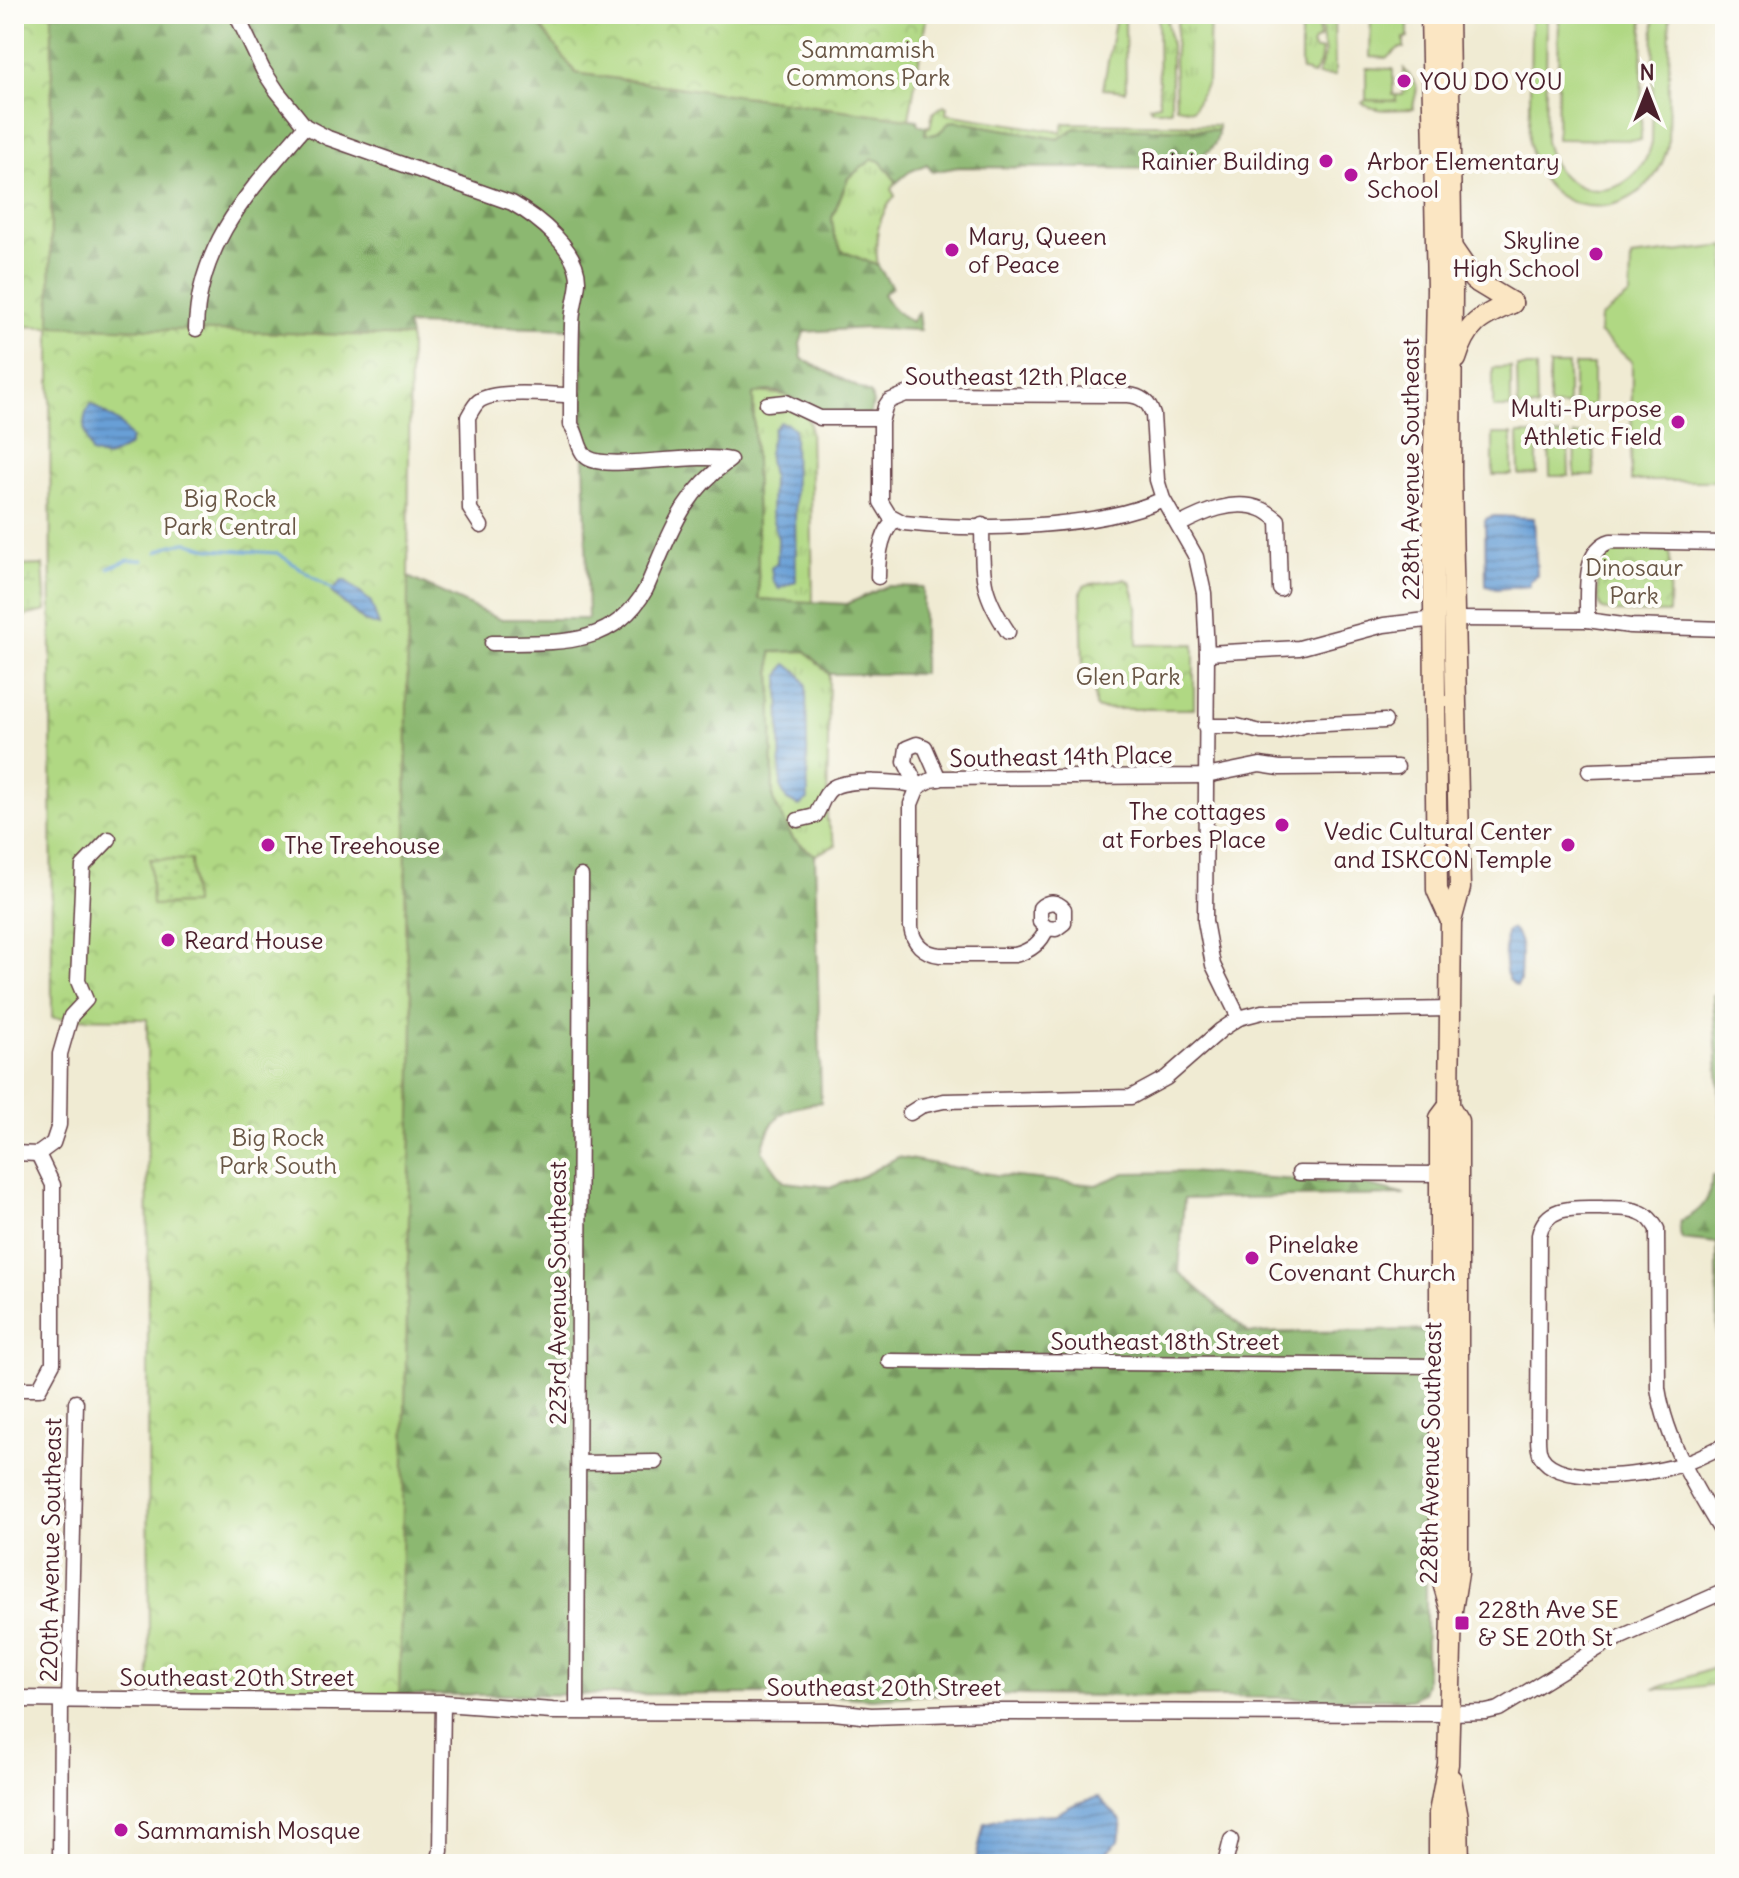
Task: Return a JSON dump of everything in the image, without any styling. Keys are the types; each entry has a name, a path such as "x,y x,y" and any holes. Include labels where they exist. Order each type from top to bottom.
{"main road":[{"name":"228th Avenue Southeast","path":"1431,14 1436,244 1433,507 1444,619 1445,668 1455,676 1460,888 1451,921 1449,1106 1458,1121 1458,1573 1452,1610 1448,1764 1439,1813 1439,1864"},
{"name":"228th Avenue Southeast","path":"1448,14 1452,536 1444,558 1437,890 1451,921"},
{"path":"1452,248 1474,280 1512,303 1485,315 1471,326 1461,342 1452,371"},
{"name":"228th Avenue Southeast","path":"1449,1106 1440,1118 1440,1572 1452,1610"},
{"name":"228th Avenue Southeast","path":"1448,1764 1458,1817 1459,1864"}],"street":[{"path":"236,14 263,70 305,126 328,138 512,203 558,238 565,247 578,280 572,304 571,425 589,459 607,463 695,457 730,460 706,477 689,496 646,589 624,616 583,640 492,643"},
{"path":"196,329 197,304 215,244 228,220 305,126"},
{"name":"Southeast 12th Place","path":"882,418 889,401 906,394 1128,395 1144,400 1153,415 1155,468 1163,499"},
{"path":"481,526 470,509 468,484 468,417 476,404 492,396 571,395"},
{"path":"767,404 786,402 820,418 882,418 881,496 892,518 912,524 1069,522 1133,511 1163,499 1190,542 1201,574 1207,653 1205,921 1219,983 1239,1018"},
{"path":"1179,525 1205,511 1234,507 1260,508 1278,520 1280,589"},
{"path":"878,577 886,528 892,518"},
{"path":"982,525 986,591 991,606 1008,632"},
{"path":"1587,620 1590,564 1597,549 1611,541 1725,543"},
{"path":"1207,653 1299,648 1384,625 1444,619 1587,620 1630,626 1725,629"},
{"path":"1205,726 1237,726 1261,732 1280,732 1306,725 1385,721"},
{"path":"939,779 925,747 917,744 907,748 905,762 918,787 911,804 911,927 912,935 923,951 940,955 1015,955 1035,946 1047,928"},
{"name":"Southeast 14th Place","path":"918,787 939,779 1206,776 1260,765 1280,768 1397,767"},
{"path":"1589,771 1725,766"},
{"path":"798,820 815,816 833,786 844,783 908,783 918,787"},
{"path":"14,1153 38,1154 53,1143 59,1125 60,1054 71,1016 86,1000 78,981 83,866 109,839"},
{"name":"223rd Avenue Southeast","path":"577,1711 581,876"},
{"path":"910,1113 921,1106 944,1101 1131,1097 1166,1078 1203,1044 1239,1018 1282,1009 1451,1009"},
{"name":"220th Avenue Southeast","path":"14,1389 39,1389 53,1363 53,1185 38,1154"},
{"path":"1299,1173 1440,1174"},
{"path":"1725,1445 1684,1464 1647,1474 1576,1474 1554,1468 1543,1460 1539,1452 1538,1426 1539,1235 1545,1220 1555,1212 1569,1208 1630,1209 1651,1219 1657,1229 1658,1388 1662,1411 1684,1464 1725,1537"},
{"name":"Southeast 18th Street","path":"889,1361 1440,1366"},
{"name":"220th Avenue Southeast","path":"60,1864 76,1402"},
{"path":"579,1463 656,1462"},
{"name":"Southeast 20th Street","path":"14,1699 443,1703 577,1711 834,1712 871,1716 987,1712 1486,1712 1499,1709 1605,1644 1725,1591"},
{"path":"437,1864 441,1851 443,1703"},
{"path":"1225,1864 1231,1840"}],"green space":[{"path":"14,14 52,14 50,326 410,337 405,938 413,1018 399,1695 149,1690 147,1019 52,1018 50,327 14,326"},
{"path":"52,14 531,14 576,73 917,120 918,125 926,126 925,134 930,135 937,134 955,121 1058,139 1076,128 1218,130 1214,145 1193,160 1190,169 959,167 932,172 927,164 909,172 897,182 880,161 873,159 848,178 832,218 834,236 842,251 878,266 892,287 883,294 894,310 911,322 918,313 920,330 867,328 804,332 800,344 802,359 871,394 873,404 870,414 825,413 773,391 753,395 759,599 847,604 887,586 923,587 923,674 829,674 806,651 771,652 773,800 793,839 815,855 821,1102 781,1114 770,1127 762,1151 784,1182 832,1187 863,1176 898,1157 996,1175 1096,1185 1125,1173 1187,1172 1366,1185 1405,1195 1184,1199 1179,1272 1249,1333 1426,1330 1426,1684 1423,1693 1411,1699 934,1694 873,1699 809,1694 399,1695 413,1018 405,938 408,577 499,619 588,619 581,329 407,325 410,337 50,327"},
{"name":"Sammamish Commons Park","path":"531,14 927,14 909,119 576,73"},
{"path":"1110,14 1135,14 1125,16 1126,91 1103,89 1116,16"},
{"path":"1148,14 1166,14 1171,46 1171,110 1152,110 1150,106 1159,104 1158,16"},
{"path":"1178,14 1210,14 1208,81 1193,110 1176,107 1174,61"},
{"path":"1321,14 1318,26 1320,38 1312,45 1315,50 1322,50 1320,63 1313,75 1302,71 1301,15"},
{"path":"1324,14 1334,14 1335,76 1318,75 1325,53 1321,27"},
{"path":"1371,14 1412,14 1404,48 1399,48 1387,58 1370,57"},
{"path":"1531,14 1547,14 1545,141 1553,162 1565,178 1581,187 1597,190 1614,187 1630,178 1643,164 1652,143 1654,14 1670,14 1668,144 1659,169 1643,188 1624,201 1602,206 1580,205 1560,196 1543,180 1532,156 1529,138"},
{"path":"1559,14 1643,14 1641,140 1557,139"},
{"path":"1366,68 1393,69 1393,95 1396,95 1396,101 1366,100"},
{"path":"1404,69 1417,88 1413,109 1380,109 1362,103 1366,100 1396,101 1396,95 1403,95"},
{"path":"944,105 947,107 946,114 1061,132 1064,123 1218,125 1218,130 1076,128 1058,139 955,121 934,136 925,134 933,113"},
{"path":"873,159 880,160 897,182 891,189 895,196 884,212 878,229 878,266 842,251 834,236 832,218 848,178"},
{"name":"Multi-Purpose Athletic Field","path":"1725,246 1725,481 1631,481 1632,362 1599,333 1600,318 1630,295 1631,257"},
{"path":"1549,365 1568,365 1568,406 1549,406"},
{"path":"1574,365 1593,365 1593,406 1574,406"},
{"path":"1511,367 1511,408 1493,408 1493,368"},
{"path":"1517,367 1536,367 1537,408 1518,408"},
{"path":"759,392 793,396 810,423 813,604 759,599 753,395"},
{"path":"1493,434 1512,434 1512,475 1493,475"},
{"path":"1518,434 1537,434 1537,474 1519,475"},
{"path":"1549,435 1568,435 1569,476 1550,476"},
{"path":"1574,435 1593,435 1594,476 1575,476"},
{"name":"Dinosaur Park","path":"1617,549 1670,551 1669,613 1612,612 1601,608 1598,587 1602,559 1604,553"},
{"path":"43,565 46,611 24,616 14,638 14,566"},
{"name":"Glen Park","path":"1124,579 1130,581 1137,606 1137,645 1194,644 1194,709 1098,709 1095,706 1094,671 1083,670 1081,591 1085,585"},
{"path":"806,651 829,674 827,820 836,845 815,855 793,839 773,800 771,652"},
{"path":"150,859 191,860 193,904 152,905"},
{"path":"1713,995 1725,995 1725,1150 1723,1150"},
{"path":"1712,1176 1725,1176 1725,1377 1718,1380 1717,1243 1682,1239 1679,1230 1681,1221 1704,1204 1710,1192"},
{"path":"1725,1664 1725,1683 1654,1689"}],"water":[{"path":"91,404 121,424 131,439 128,447 106,458 91,453 84,422"},
{"path":"780,422 794,429 796,581 779,589 773,581 771,568 777,563 778,539 771,513 772,477 768,453 774,429"},
{"path":"1494,516 1534,518 1537,576 1530,581 1530,586 1496,589 1486,586 1485,521"},
{"path":"342,581 371,602 379,626 364,621 331,592"},
{"path":"786,664 798,672 806,684 808,800 799,806 787,800 781,789 779,676"},
{"path":"1512,929 1519,940 1521,954 1517,986 1508,976 1505,962 1506,932"},
{"path":"1098,1797 1122,1821 1119,1841 1094,1864 975,1864 984,1823 1013,1816 1056,1814"}],"waterway":[{"path":"157,552 186,542 210,549 277,553 333,590"},
{"path":"108,568 129,560 143,560"}],"place":[{"name":"YOU DO YOU","path":"1404,81"},
{"name":"Rainier Building","path":"1326,161"},
{"name":"Arbor Elementary School","path":"1351,175"},
{"name":"Mary, Queen of Peace","path":"952,250"},
{"name":"Skyline High School","path":"1596,254"},
{"name":"Multi-Purpose Athletic Field","path":"1678,422"},
{"name":"The cottages at Forbes Place","path":"1282,825"},
{"name":"The Treehouse","path":"268,845"},
{"name":"Vedic Cultural Center and ISKCON Temple","path":"1568,845"},
{"name":"Reard House","path":"168,940"},
{"name":"Pinelake Covenant Church","path":"1252,1258"},
{"name":"228th Ave SE & SE 20th St","path":"1462,1623"},
{"name":"Sammamish Mosque","path":"121,1830"}],"park label":[{"name":"Big Rock Park Central","path":"230,512"},
{"name":"Big Rock Park South","path":"278,1151"}]}
